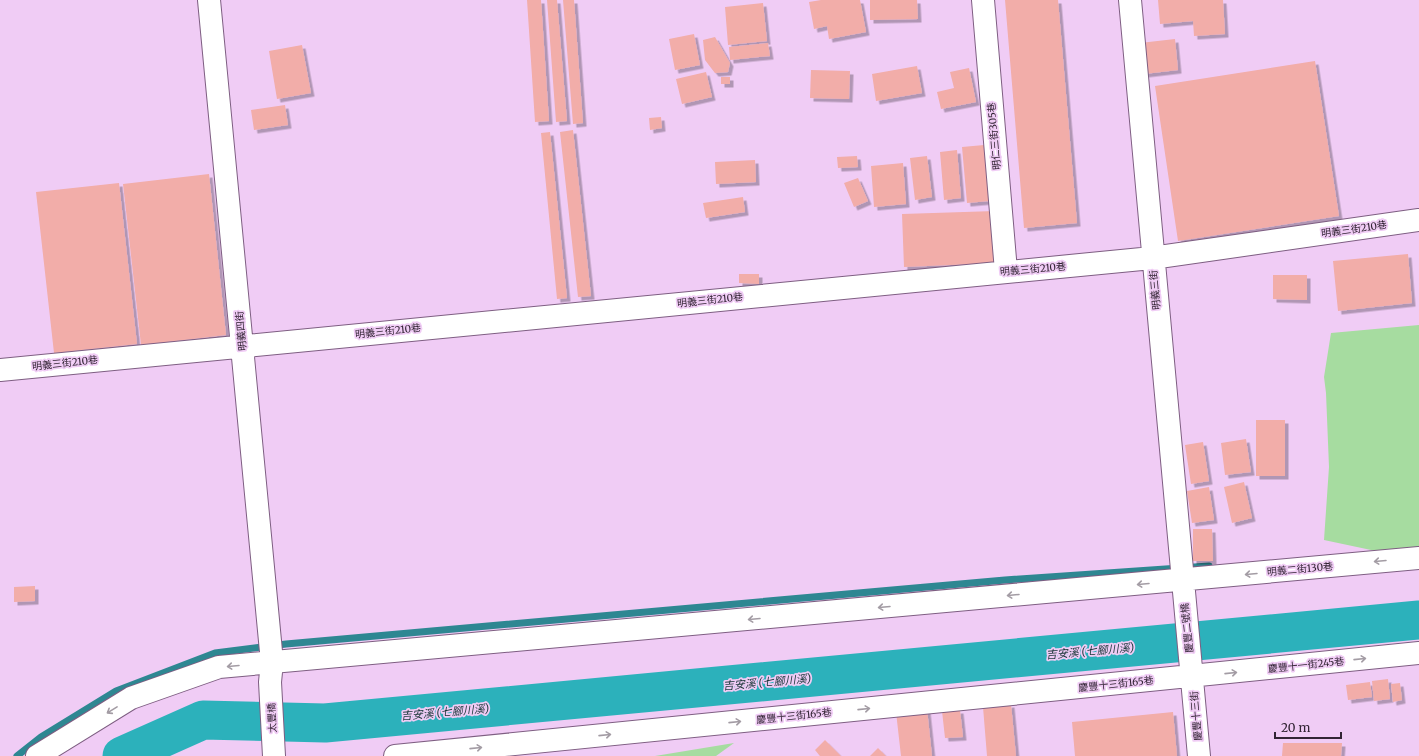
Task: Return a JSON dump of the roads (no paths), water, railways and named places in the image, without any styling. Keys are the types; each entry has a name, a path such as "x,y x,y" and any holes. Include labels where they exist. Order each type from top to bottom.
{"street":[{"name":"明義四街","path":"209,0 271,672"},
{"name":"明仁三街305巷","path":"983,0 1006,271"},
{"name":"明義三街","path":"1130,0 1182,580"},
{"name":"明義三街210巷","path":"0,370 242,345 1152,258 1419,220"},
{"name":"明義二街130巷","path":"37,756 131,698 219,667 271,672 1182,580 1419,558"},
{"name":"慶豐二號橋","path":"1182,580 1192,677"},
{"name":"慶豐十一街245巷","path":"1192,677 1419,653"},
{"name":"太豐橋","path":"271,672 274,755"},
{"name":"慶豐十三街165巷","path":"395,756 1192,677"},
{"name":"慶豐十三街","path":"1192,677 1199,756"}],"waterway":[{"path":"17,756 41,737 116,691 215,653 286,644 1005,580 1209,566"},
{"name":"吉安溪 (七腳川溪)","path":"122,756 203,720 325,723 1419,620"}]}
